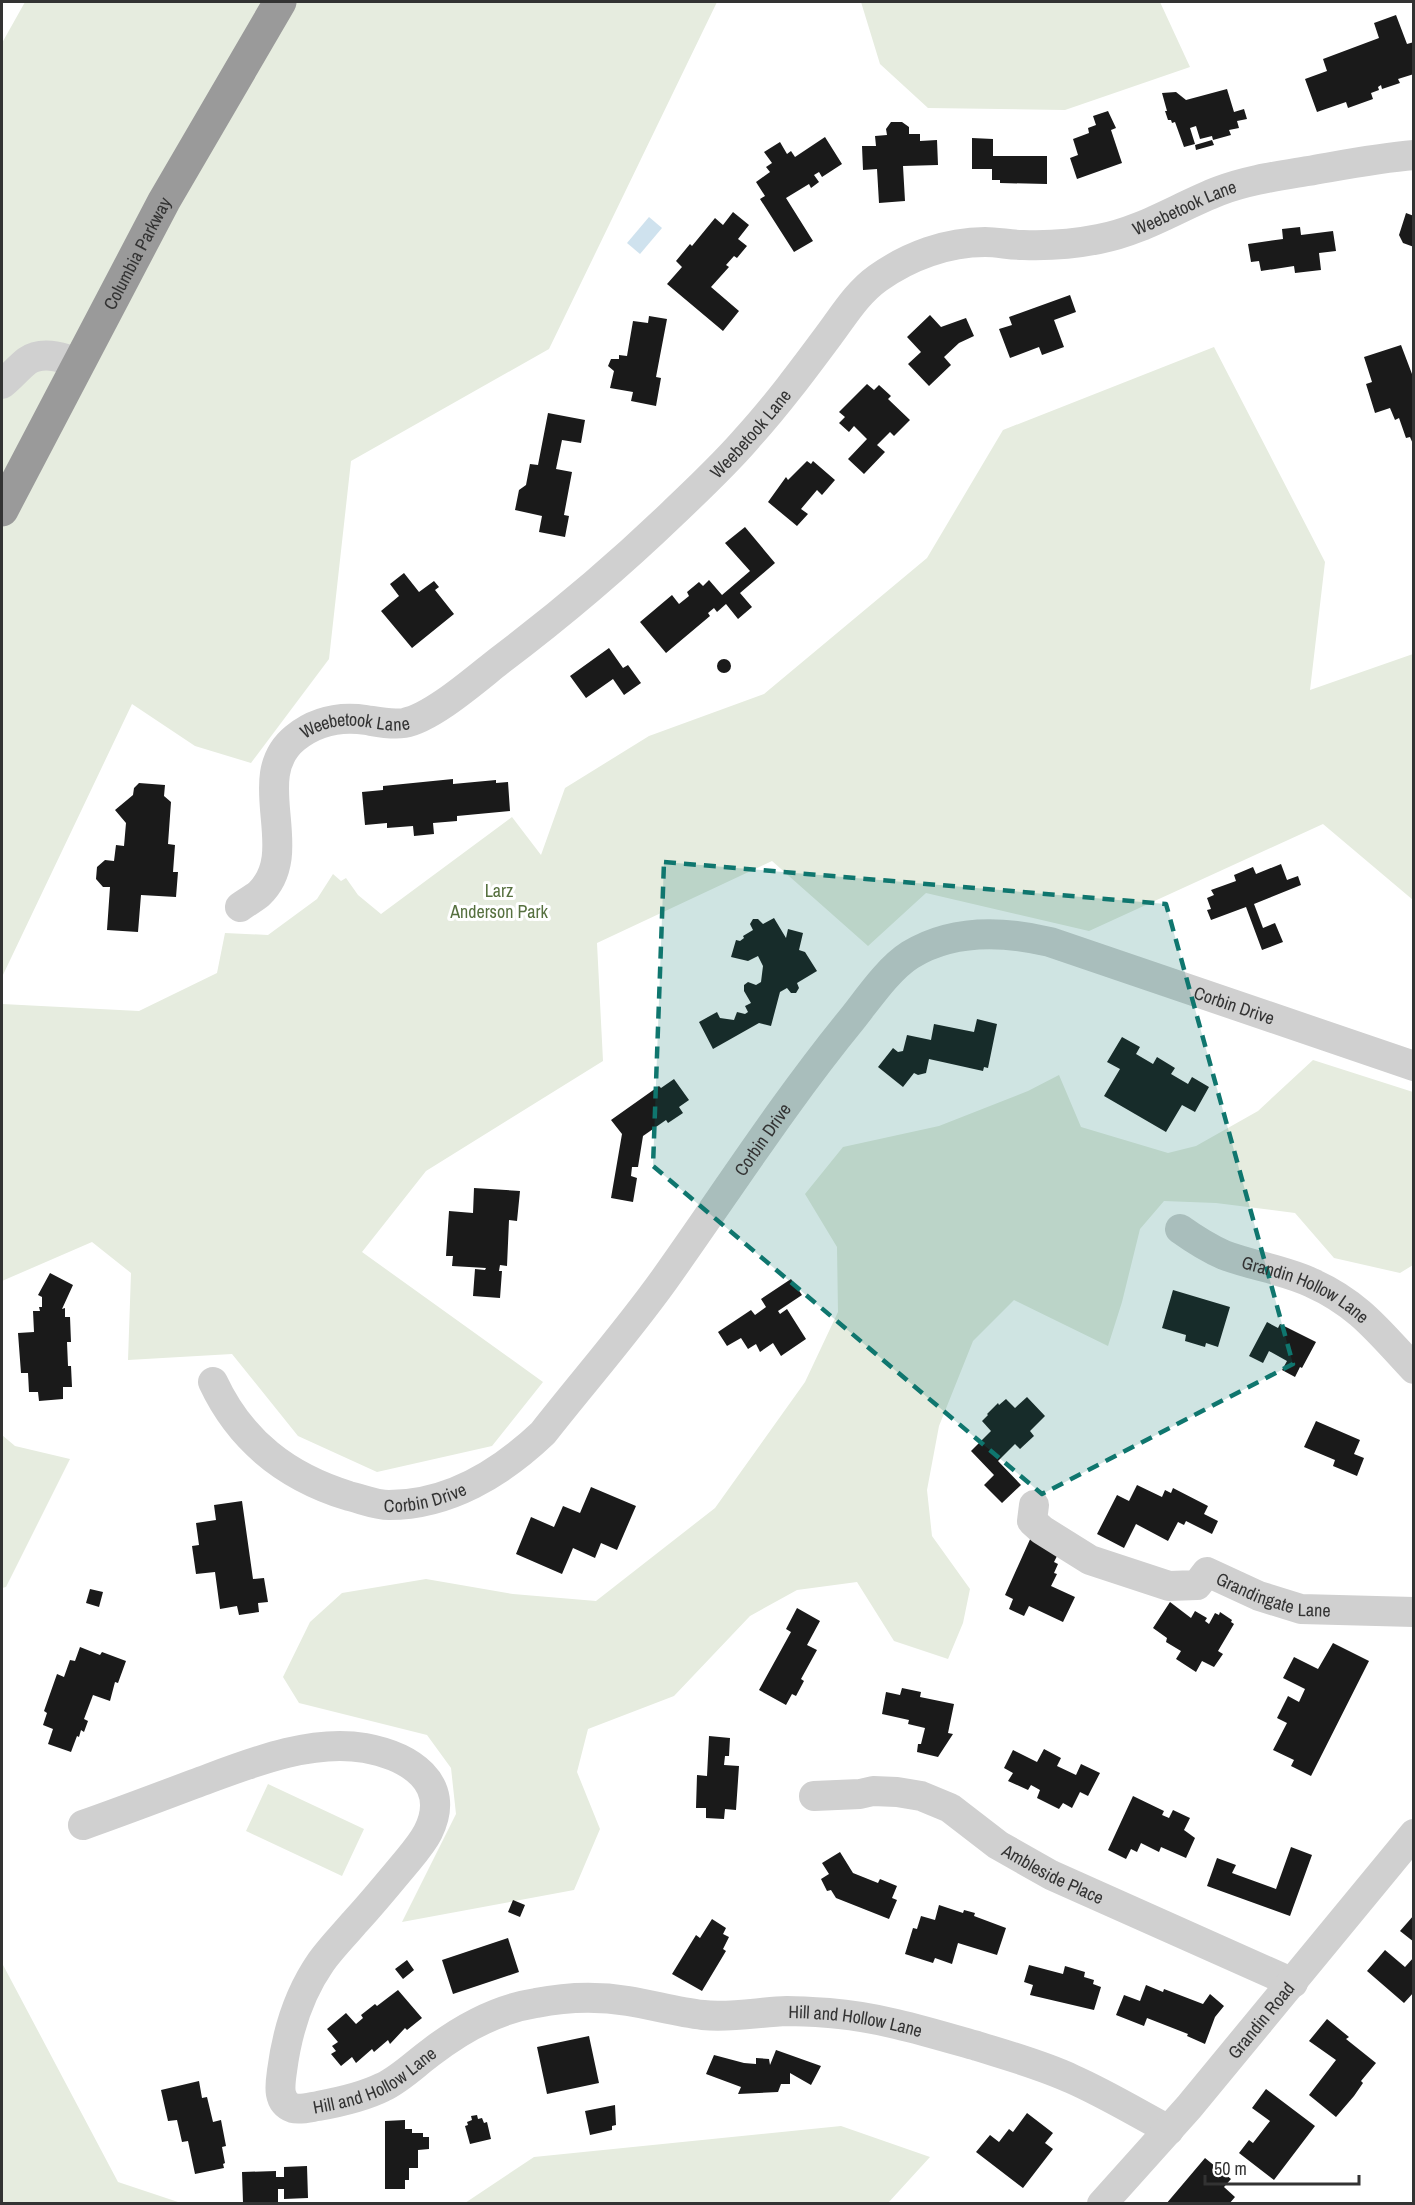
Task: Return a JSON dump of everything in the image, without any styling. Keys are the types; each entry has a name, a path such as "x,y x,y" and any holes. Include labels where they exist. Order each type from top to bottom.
{"highway":[{"name":"Columbia Parkway","path":"2,510 164,201 280,2"}],"street":[{"name":"Weebetook Lane","path":"240,907 259,894 270,878 277,860 274,772 281,754 293,739 312,726 335,719 402,723 417,719 431,712 499,662 621,563 717,471 785,393 854,301 875,280 927,252 955,245 984,242 1023,245 1063,244 1101,239 1139,228 1220,190 1258,179 1385,157 1413,155"},
{"path":"2,384 27,362 39,356 52,356 80,363"},
{"name":"Corbin Drive","path":"213,1382 224,1405 252,1442 299,1475 333,1491 388,1505 436,1497 464,1489 498,1471 543,1433 658,1288 813,1067 885,978 909,956 935,944 963,936 993,933 1022,935 1050,942 1413,1066"},
{"name":"Grandin Hollow Lane","path":"1180,1229 1201,1244 1225,1255 1310,1282 1336,1295 1360,1312 1413,1369"},
{"name":"Grandingate Lane","path":"1034,1505 1032,1521 1042,1530 1090,1560 1169,1586 1197,1585 1207,1572 1260,1596 1301,1609 1413,1612"},
{"name":"Hill and Hollow Lane","path":"83,1825 270,1757 335,1746 363,1748 384,1753 408,1763 431,1785 435,1793 435,1811 430,1829 373,1903 324,1957 308,1982 294,2014 286,2042 279,2090 283,2100 298,2109 334,2103 387,2085 446,2041 479,2022 505,2011 533,2003 583,1998 623,2000 670,2011 708,2015 746,2016 784,2011 831,2013 878,2020 1037,2064 1075,2080 1169,2130"},
{"name":"Ambleside Place","path":"814,1796 897,1791 921,1796 950,1809 998,1845 1051,1875 1293,1983"},
{"name":"Grandin Road","path":"1102,2204 1169,2130 1293,1983 1413,1834"}],"highlighted area":[{"path":"664,862 1166,904 1293,1364 1042,1494 653,1166"}],"green space":[{"path":"25,2 717,2 549,349 351,461 329,659 251,763 195,746 132,704 2,977 2,43"},
{"path":"861,2 1160,2 1190,67 1065,110 928,108 880,64"},
{"name":"Larz Anderson Park","path":"1214,347 1325,562 1310,690 1413,654 1413,900 1323,824 1089,931 926,893 868,946 772,861 597,943 603,1061 426,1171 362,1252 543,1382 492,1446 377,1472 298,1436 232,1354 128,1360 131,1273 92,1242 2,1281 2,1004 139,1011 217,973 225,933 268,935 317,899 333,874 341,881 346,878 358,895 381,914 512,817 541,855 565,788 649,736 764,694 927,558 1003,430"},
{"path":"1313,1060 1413,1092 1413,1265 1400,1273 1334,1258 1295,1213 1216,1203 1164,1201 1140,1229 1122,1302 1108,1346 1014,1300 973,1341 939,1426 927,1490 932,1536 970,1589 963,1623 948,1659 894,1641 857,1582 797,1590 750,1616 674,1696 588,1729 577,1772 600,1829 574,1890 402,1922 456,1814 451,1768 427,1735 299,1703 283,1677 310,1622 342,1593 426,1579 513,1594 596,1601 715,1508 805,1382 838,1312 837,1247 805,1194 843,1147 939,1126 1028,1091 1059,1075 1081,1127 1168,1153 1196,1146 1258,1111"},
{"path":"2,1435 15,1446 70,1459 6,1587 2,1588"},
{"path":"268,1784 364,1829 342,1876 246,1831"},
{"path":"2,1963 118,2182 181,2203 2,2203"},
{"path":"841,2126 930,2157 888,2203 465,2203 534,2157"}],"water":[{"path":"649,217 662,228 640,254 627,243"}],"building":[{"path":"1396,15 1407,44 1414,42 1414,74 1398,79 1400,83 1382,89 1381,85 1378,87 1379,90 1371,93 1373,99 1348,108 1346,102 1317,112 1305,79 1327,71 1323,59 1379,38 1374,23"},
{"path":"1227,89 1234,112 1244,109 1247,119 1237,121 1239,128 1229,130 1231,135 1213,140 1212,136 1200,139 1196,126 1190,128 1195,144 1184,147 1175,122 1168,120 1162,93 1176,92 1186,100"},
{"path":"1108,111 1116,128 1111,130 1122,163 1077,179 1070,158 1078,155 1073,139 1089,133 1088,128 1096,125 1093,116"},
{"path":"891,122 902,122 909,127 909,134 920,134 920,141 937,140 938,165 903,166 905,201 879,203 877,169 863,170 862,146 876,146 875,136 887,135 886,129"},
{"path":"825,137 842,164 822,177 819,172 814,175 819,182 811,188 809,184 786,198 813,241 794,252 760,199 765,196 756,182 770,172 766,167 772,163 764,152 780,142 787,154 791,151 795,157"},
{"path":"972,138 993,139 993,156 1047,156 1047,184 1000,183 1000,180 992,180 992,169 972,169"},
{"path":"1212,140 1214,145 1196,150 1195,145"},
{"path":"733,212 749,225 738,239 747,246 737,258 734,256 726,265 729,267 711,287 739,311 723,331 667,284 682,267 676,261 690,244 692,246 715,218 723,225"},
{"path":"1406,213 1414,216 1414,247 1403,243 1399,235"},
{"path":"1300,227 1301,235 1333,231 1336,251 1319,253 1321,270 1295,273 1294,266 1261,271 1259,261 1251,262 1248,244 1283,239 1282,229"},
{"path":"1070,295 1076,312 1054,320 1064,347 1042,355 1039,347 1010,358 999,329 1012,325 1009,317"},
{"path":"930,315 941,327 966,318 974,336 959,343 944,357 951,365 929,386 908,364 921,352 907,337"},
{"path":"649,316 667,319 656,377 661,378 656,406 631,401 633,392 610,388 614,371 608,366 611,359 619,359 619,355 627,356 633,321 648,323"},
{"path":"1401,345 1412,374 1414,373 1413,444 1410,437 1406,438 1399,418 1395,420 1390,408 1375,413 1366,384 1372,382 1364,357"},
{"path":"867,384 874,390 879,385 891,396 888,399 910,420 894,436 890,432 877,445 885,452 864,474 848,459 867,439 854,426 849,432 839,423 845,417 839,412"},
{"path":"548,413 585,420 581,443 562,440 556,469 572,472 564,515 569,516 565,537 539,532 542,516 515,510 519,490 526,485 530,464 538,465"},
{"path":"807,461 811,464 813,461 835,480 822,495 817,490 801,509 808,514 797,526 768,502 786,477 788,480"},
{"path":"745,527 775,563 740,593 752,607 738,619 726,604 717,612 714,608 708,613 710,616 666,653 640,622 672,595 679,604 689,596 687,592 699,582 703,586 709,580 722,595 750,571 725,543"},
{"path":"404,573 419,592 434,581 439,587 435,590 454,614 412,648 381,611 399,596 390,584"},
{"path":"609,648 623,668 628,665 641,683 624,695 613,679 586,698 570,676"},
{"path":"724,659 729,661 731,666 729,671 724,673 719,671 717,666 719,661"},
{"path":"453,779 453,784 496,780 496,783 508,782 510,811 457,816 457,821 433,823 434,834 414,836 413,826 387,828 387,823 365,825 362,792 383,790 383,786"},
{"path":"139,783 165,785 164,796 171,802 168,844 175,845 173,872 178,872 176,897 141,895 138,932 107,930 110,887 103,887 96,879 97,867 105,860 114,861 116,845 124,846 126,823 115,810 133,795 134,788"},
{"path":"1281,864 1287,880 1298,876 1301,885 1254,904 1263,928 1275,923 1283,942 1262,950 1246,907 1211,920 1207,910 1211,909 1207,898 1214,895 1211,890 1236,881 1234,875 1253,867 1256,874"},
{"path":"774,918 786,938 788,929 803,933 799,950 805,952 817,971 797,983 799,988 796,993 791,993 787,988 780,992 771,1026 759,1023 713,1049 699,1022 717,1012 720,1018 734,1020 737,1012 745,1014 748,1012 745,1006 751,1003 744,991 744,985 748,982 756,985 761,982 763,966 758,956 748,961 731,957 736,940 740,941 744,938 743,936 753,930 750,924 753,919 758,919 763,924"},
{"path":"977,1019 997,1024 988,1068 984,1067 983,1071 929,1059 926,1073 918,1075 914,1073 903,1087 878,1067 893,1048 898,1052 903,1051 907,1035 931,1040 934,1024 974,1032"},
{"path":"1122,1037 1140,1047 1136,1054 1153,1064 1157,1057 1175,1068 1171,1074 1188,1084 1192,1077 1209,1087 1195,1112 1182,1105 1166,1132 1104,1096 1120,1069 1107,1062"},
{"path":"674,1079 689,1100 679,1107 683,1113 668,1123 666,1120 643,1136 638,1167 632,1167 631,1176 637,1178 633,1202 611,1198 622,1134 611,1120 659,1086 661,1088"},
{"path":"474,1188 520,1191 517,1221 509,1220 507,1266 500,1265 499,1271 502,1271 500,1298 473,1296 475,1269 485,1270 486,1268 452,1266 453,1256 446,1256 449,1211 473,1213"},
{"path":"50,1273 73,1285 62,1309 65,1308 65,1317 70,1317 71,1342 67,1342 72,1387 63,1387 63,1399 39,1401 38,1392 29,1392 28,1373 21,1373 18,1333 34,1332 33,1311 40,1311 39,1307 42,1307 42,1297 38,1295"},
{"path":"791,1279 802,1295 778,1311 780,1314 787,1309 806,1339 781,1356 773,1343 760,1352 756,1344 748,1349 741,1338 727,1346 718,1332 751,1310 755,1315 766,1307 761,1299"},
{"path":"1173,1290 1230,1307 1218,1347 1206,1343 1205,1347 1185,1341 1186,1335 1162,1328"},
{"path":"1267,1322 1278,1328 1280,1324 1316,1342 1295,1377 1282,1370 1287,1361 1269,1351 1263,1363 1249,1356"},
{"path":"1027,1397 1045,1416 1030,1431 1034,1436 1020,1449 1015,1444 998,1461 1021,1485 1002,1503 984,1485 994,1475 971,1451 991,1431 982,1421 998,1403 999,1405 1006,1399 1015,1408"},
{"path":"1316,1421 1360,1440 1354,1454 1364,1458 1357,1476 1333,1466 1335,1460 1304,1447"},
{"path":"1137,1485 1162,1497 1165,1490 1171,1493 1173,1488 1208,1506 1204,1514 1218,1521 1212,1534 1186,1521 1184,1525 1178,1522 1168,1541 1136,1524 1124,1548 1097,1534 1117,1495 1129,1501"},
{"path":"591,1487 636,1506 617,1550 601,1543 595,1558 573,1548 562,1574 516,1554 531,1517 554,1527 563,1506 580,1513"},
{"path":"242,1501 253,1579 264,1578 268,1602 258,1603 259,1612 239,1615 237,1606 220,1609 215,1572 196,1574 192,1546 199,1545 196,1523 216,1520 214,1505"},
{"path":"1032,1535 1061,1548 1054,1562 1058,1564 1054,1573 1057,1574 1051,1586 1075,1597 1063,1622 1029,1606 1024,1616 1009,1609 1013,1599 1005,1595"},
{"path":"90,1589 103,1592 99,1607 86,1603"},
{"path":"1170,1602 1191,1618 1195,1611 1207,1618 1205,1621 1209,1624 1215,1613 1219,1615 1220,1612 1232,1620 1234,1624 1218,1651 1223,1654 1214,1667 1202,1661 1196,1672 1176,1659 1181,1651 1166,1642 1167,1638 1153,1628"},
{"path":"797,1608 820,1621 807,1645 817,1650 801,1679 804,1681 796,1696 792,1694 786,1705 759,1690 791,1632 786,1629"},
{"path":"1333,1643 1369,1661 1311,1776 1291,1766 1294,1760 1273,1750 1287,1723 1277,1718 1288,1696 1299,1702 1305,1689 1283,1678 1294,1657 1318,1669"},
{"path":"80,1647 100,1655 102,1652 126,1661 118,1683 115,1682 110,1701 93,1695 84,1719 88,1721 84,1732 81,1730 79,1737 77,1736 71,1752 48,1744 53,1729 43,1725 47,1713 44,1711 57,1674 64,1677 70,1660 75,1661"},
{"path":"902,1688 921,1692 920,1697 954,1704 948,1733 953,1734 938,1757 917,1752 925,1728 908,1724 909,1720 882,1714 886,1692 900,1695"},
{"path":"709,1736 730,1738 729,1756 725,1756 724,1765 739,1766 736,1810 725,1809 724,1819 706,1818 706,1808 696,1808 697,1775 707,1776"},
{"path":"1044,1749 1061,1758 1057,1766 1076,1775 1081,1764 1100,1773 1088,1796 1080,1792 1072,1808 1063,1803 1059,1809 1037,1798 1040,1790 1031,1785 1028,1790 1008,1781 1013,1773 1004,1768 1013,1750 1037,1762"},
{"path":"1133,1796 1164,1811 1162,1815 1169,1818 1173,1810 1190,1818 1184,1830 1195,1838 1186,1858 1161,1847 1159,1852 1141,1843 1137,1852 1131,1849 1126,1859 1108,1850"},
{"path":"1291,1847 1312,1855 1290,1916 1207,1886 1217,1858 1236,1865 1232,1873 1276,1889"},
{"path":"840,1852 853,1873 878,1883 880,1879 897,1886 892,1898 897,1900 889,1919 836,1898 831,1890 827,1891 821,1879 829,1874 822,1863"},
{"path":"513,1900 525,1905 520,1917 508,1912"},
{"path":"939,1905 963,1913 964,1910 975,1913 974,1916 1006,1928 997,1955 958,1943 952,1964 935,1958 933,1963 905,1954 913,1928 917,1929 921,1916 935,1920"},
{"path":"1414,1915 1414,1942 1400,1931"},
{"path":"712,1919 726,1928 723,1934 729,1937 723,1949 726,1951 702,1991 672,1974 696,1935 700,1938"},
{"path":"508,1938 519,1972 453,1994 442,1960"},
{"path":"1385,1950 1405,1967 1414,1957 1414,1992 1404,2003 1367,1971"},
{"path":"407,1960 414,1970 403,1979 395,1969"},
{"path":"1029,1965 1063,1974 1065,1966 1085,1972 1084,1977 1094,1980 1093,1984 1101,1987 1094,2010 1030,1995 1033,1985 1024,1982"},
{"path":"1146,1985 1163,1992 1164,1989 1203,2004 1210,1994 1224,2006 1215,2017 1205,2044 1187,2036 1188,2034 1147,2018 1144,2026 1116,2015 1124,1995 1140,2001"},
{"path":"398,1990 422,2018 407,2030 405,2028 390,2044 388,2040 374,2052 372,2049 356,2063 352,2057 341,2066 331,2054 336,2051 332,2046 338,2042 327,2029 346,2013 356,2024 363,2018 361,2015"},
{"path":"1327,2019 1349,2037 1346,2039 1376,2063 1361,2081 1363,2083 1354,2096 1336,2117 1309,2095 1336,2060 1309,2041"},
{"path":"589,2036 599,2083 547,2094 537,2047"},
{"path":"776,2050 821,2066 811,2085 790,2073 790,2084 781,2084 778,2092 738,2094 741,2087 706,2074 714,2055 756,2064 756,2058 769,2059 770,2065"},
{"path":"199,2081 202,2098 207,2097 213,2122 221,2120 226,2146 222,2147 224,2168 195,2174 188,2141 182,2142 177,2120 168,2121 161,2090"},
{"path":"1266,2089 1315,2126 1274,2180 1239,2153 1249,2140 1253,2143 1270,2121 1252,2108"},
{"path":"615,2105 616,2125 612,2126 612,2130 590,2135 585,2111"},
{"path":"1027,2113 1053,2133 1045,2143 1053,2149 1023,2188 976,2152 990,2135 999,2142 1009,2129 1013,2132"},
{"path":"477,2115 478,2119 482,2118 484,2123 487,2122 491,2139 470,2144 465,2126 472,2120 471,2116"},
{"path":"405,2120 405,2129 412,2129 412,2133 423,2133 423,2137 429,2137 429,2149 418,2150 418,2168 409,2168 409,2180 405,2180 405,2189 385,2189 385,2121"},
{"path":"1205,2158 1231,2179 1224,2187 1235,2197 1229,2204 1166,2204"},
{"path":"307,2166 308,2198 284,2199 284,2189 278,2189 278,2204 243,2203 242,2172 276,2171 276,2177 284,2177 284,2167"}]}
